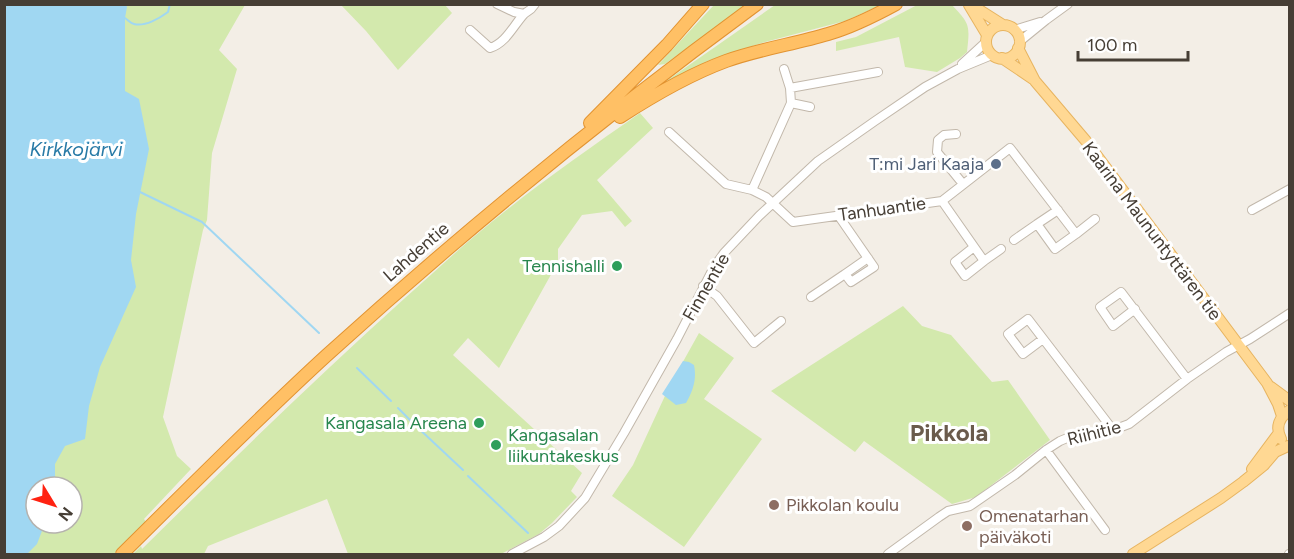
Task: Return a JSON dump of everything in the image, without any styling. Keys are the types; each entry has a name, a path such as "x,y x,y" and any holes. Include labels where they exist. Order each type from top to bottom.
{"highway":[{"path":"544,168 668,45 703,4"},
{"name":"Lahdentie","path":"122,555 271,408 441,254 544,168 686,56 757,4"},
{"path":"544,168 641,103 706,69 750,53 840,30 896,4"}],"main road":[{"path":"970,4 1017,33 1019,45 1012,56 997,57 987,46 987,38 970,4"},
{"path":"987,38 993,28 1003,25"},
{"name":"Kaarina Maununtyttären tie","path":"1019,45 1035,81 1086,141 1267,383 1278,404 1286,413"},
{"name":"Kaarina Maununtyttären tie","path":"997,57 1035,81"},
{"name":"Kaarina Maununtyttären tie","path":"1267,383 1290,401"},
{"path":"1244,482 1278,434 1279,423 1286,413"},
{"path":"1133,555 1244,482 1275,452 1289,447 1278,434"}],"street":[{"path":"497,4 524,14"},
{"path":"470,30 490,48 496,47 508,35 516,22 535,4"},
{"path":"1019,45 1046,20 1068,4"},
{"path":"1014,30 1046,20"},
{"name":"Finnentie","path":"958,69 987,38"},
{"name":"Finnentie","path":"512,555 559,526 585,498 677,339 714,267 759,216 818,161 925,87 958,69 997,57"},
{"path":"752,190 791,103 790,88 784,69"},
{"path":"790,88 878,72"},
{"path":"791,103 810,107"},
{"path":"669,132 726,184 752,190 773,203"},
{"path":"956,134 944,135 938,140 937,152 963,184"},
{"name":"Tanhuantie","path":"773,203 793,222 942,201 1010,148 1076,234"},
{"path":"1252,210 1290,189"},
{"path":"942,201 984,261"},
{"path":"1014,240 1058,210"},
{"path":"811,297 868,258 838,215"},
{"path":"1037,224 1055,249 1095,219"},
{"path":"974,247 955,262 965,276 1001,249"},
{"path":"703,286 717,296 754,343 782,321"},
{"path":"1135,309 1187,380"},
{"name":"Riihitie","path":"888,555 916,532 948,511 970,506 1016,475 1060,441 1072,436 1113,430 1129,424 1226,352 1290,313"},
{"path":"1043,339 1113,430"},
{"path":"1046,450 1105,530"}],"green space":[{"path":"919,4 952,5 967,26 967,52 937,72 905,67 899,37 836,51 836,42 856,37"},
{"path":"4,5 245,5 219,50 237,69 212,153 207,220 163,417 177,456 191,469 144,519 146,522 114,554 5,554"},
{"path":"341,5 445,5 452,13 398,70"},
{"path":"714,5 747,5 665,64 658,65"},
{"path":"775,5 881,5 845,21 765,42 710,60 662,84"},
{"path":"640,113 653,128 597,180 632,221 625,227 612,211 582,215 558,249 558,262 499,368 468,338 453,355 582,473 571,491 577,497 552,523 539,534 501,554 348,554 327,499 208,546 204,554 133,554 141,546 142,549 338,359 467,243 536,187"},
{"path":"903,306 922,326 951,335 992,382 1008,380 1050,440 976,497 952,504 864,441 855,452 771,391"},
{"path":"699,333 734,358 704,399 762,439 684,547 612,496 633,465 670,385"}],"water":[{"name":"Kirkkojärvi","path":"4,5 126,5 125,91 139,99 149,149 136,214 131,260 136,287 100,367 89,406 85,439 65,446 55,464 55,475 24,475 24,535 40,535 37,544 27,554 4,554"},
{"path":"683,361 694,365 695,380 686,403 676,405 662,394"}],"waterway":[{"path":"125,18 138,25 147,23 168,12 170,4"},
{"path":"140,192 202,222 319,333"},
{"path":"357,368 391,401"},
{"path":"398,408 411,421"},
{"path":"416,426 463,470"},
{"path":"468,476 528,533"}],"place":[{"name":"T:mi Jari Kaaja","path":"996,164"},
{"name":"Tennishalli","path":"617,266"},
{"name":"Kangasala Areena","path":"479,423"},
{"name":"Kangasalan liikuntakeskus","path":"496,445"},
{"name":"Pikkolan koulu","path":"774,505"},
{"name":"Omenatarhan päiväkoti","path":"967,526"}],"district":[{"name":"Pikkola","path":"949,432"}]}
